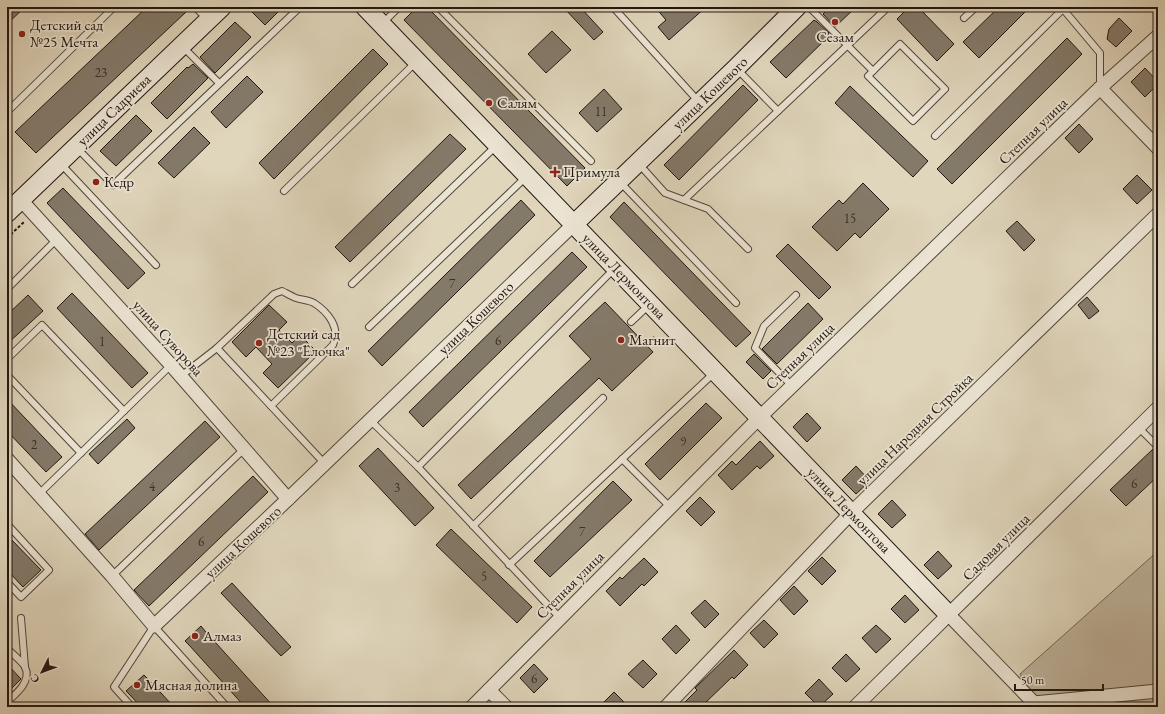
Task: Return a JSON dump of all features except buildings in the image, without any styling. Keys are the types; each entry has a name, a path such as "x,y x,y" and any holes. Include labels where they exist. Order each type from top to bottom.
{"street":[{"name":"улица Садриева","path":"7,213 222,7"},
{"name":"улица Лермонтова","path":"365,7 949,615"},
{"name":"улица Кошевого","path":"154,626 638,163 797,7"},
{"name":"Степная улица","path":"472,707 760,417 1100,88 1158,36"},
{"path":"1100,88 1158,148"},
{"name":"улица Суворова","path":"21,200 181,376 288,499"},
{"name":"улица Народная Стройка","path":"666,707 851,513 1158,214"},
{"name":"Садовая улица","path":"855,707 1158,408"},
{"path":"7,459 112,576 154,626"},
{"path":"949,615 1034,703 1158,691"},
{"path":"489,690 506,707"}],"lane":[{"path":"7,112 114,7"},
{"path":"195,7 208,20"},
{"path":"76,147 113,185 300,7"},
{"path":"382,24 399,7"},
{"path":"438,7 591,161"},
{"path":"613,7 700,103"},
{"path":"809,7 873,71"},
{"path":"684,200 888,7"},
{"path":"964,18 976,7"},
{"path":"935,136 1063,8 1100,53 1100,88"},
{"path":"900,44 945,89 913,121 868,76 873,71 900,44"},
{"path":"182,46 219,83"},
{"path":"284,191 417,61"},
{"path":"736,68 778,111"},
{"path":"352,284 497,144"},
{"path":"59,163 156,265"},
{"path":"638,163 665,193 708,209 748,249"},
{"path":"369,327 528,176"},
{"path":"619,181 736,303"},
{"path":"7,288 57,239"},
{"path":"418,467 615,267"},
{"path":"181,376 217,348 274,294 282,291 296,298 313,302 327,314 335,326 337,338 333,345 271,406"},
{"path":"792,386 755,348 764,326 796,295"},
{"path":"631,322 650,304"},
{"path":"7,358 42,325 124,411"},
{"path":"217,348 325,464"},
{"path":"39,494 171,365"},
{"path":"509,564 715,371"},
{"path":"7,374 81,453"},
{"path":"473,526 603,398"},
{"path":"370,420 418,467 560,618"},
{"path":"1138,428 1158,447"},
{"path":"112,576 244,449"},
{"path":"622,459 670,507"},
{"path":"7,524 49,570 21,597 7,582"},
{"path":"7,702 21,689 26,678 21,618"},
{"path":"132,707 114,687 154,626 227,707"},
{"path":"7,648 25,667"}],"path":[{"path":"7,238 33,213"},
{"path":"653,337 662,346"}],"shaded area":[{"path":"1158,551 1158,707 1035,707 1020,674"}],"place":[{"name":"Сезам","path":"835,22"},
{"name":"Детский сад №25 Мечта","path":"22,34"},
{"name":"Салям","path":"489,103"},
{"name":"Примула","path":"555,172"},
{"name":"Кедр","path":"96,182"},
{"name":"Магнит","path":"621,340"},
{"name":"Детский сад №23 \"Ёлочка\"","path":"259,343"},
{"name":"Алмаз","path":"195,636"},
{"name":"Мясная долина","path":"137,685"}]}
